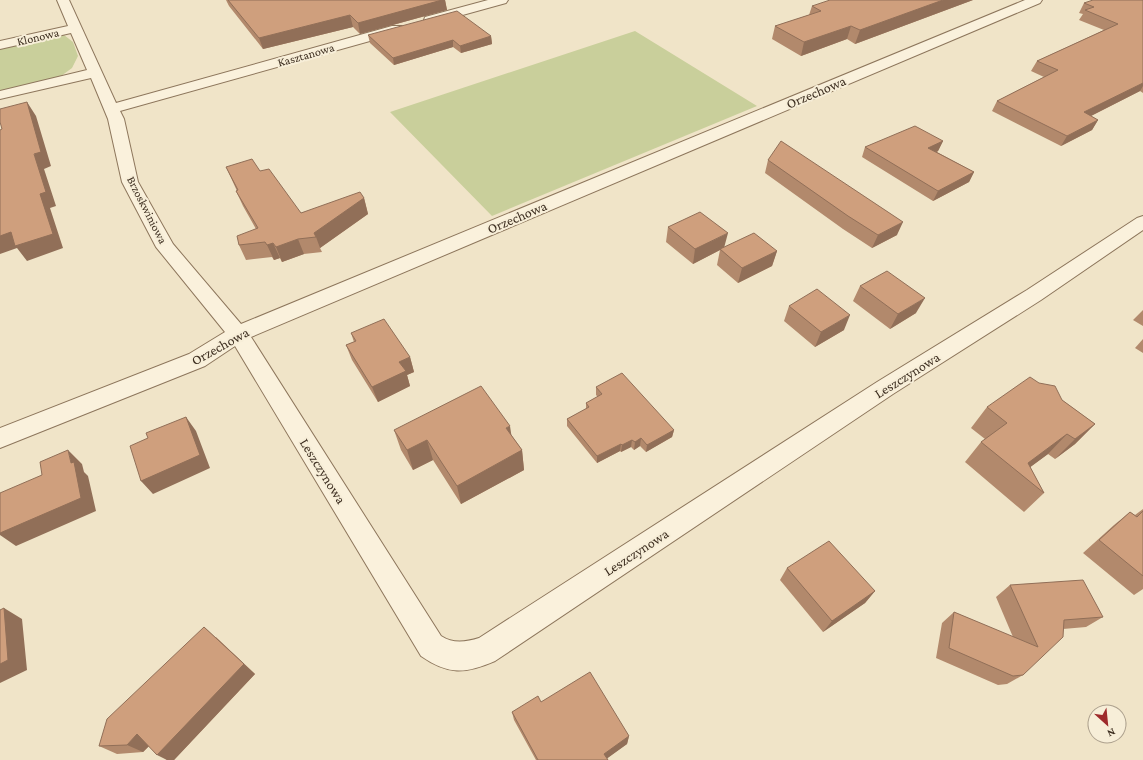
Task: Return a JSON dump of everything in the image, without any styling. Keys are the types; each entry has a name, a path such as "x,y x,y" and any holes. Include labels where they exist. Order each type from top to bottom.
{"street":[{"name":"Brzoskwiniowa","path":"63,0 116,120 130,182 165,247 238,334"},
{"name":"Kasztanowa","path":"111,109 502,0"},
{"name":"Orzechowa","path":"0,438 197,360 238,334 269,320 1036,0"},
{"name":"Klonowa","path":"0,45 75,28"},
{"path":"0,95 94,73"},
{"name":"Leszczynowa","path":"238,334 430,646 444,655 466,656 485,651 885,388 1034,295 1143,222"}],"green space":[{"path":"635,31 757,106 492,216 390,112"},
{"path":"54,35 64,35 73,42 78,56 72,68 57,79 0,92 0,47"}],"building":[{"path":"228,0 442,0 358,23 350,15 259,38"},
{"path":"830,0 943,0 860,30 851,26 804,42 775,26 821,11 812,6"},
{"path":"1093,0 1143,0 1143,83 1084,112 1098,120 1067,136 997,101 1058,70 1037,61 1118,24 1085,10 1094,7 1084,3"},
{"path":"457,11 491,36 460,46 453,40 393,58 368,35"},
{"path":"27,102 41,152 34,154 46,192 40,194 53,234 15,246 11,232 0,236 0,130 2,129 0,122 0,109"},
{"path":"915,126 943,141 928,148 974,172 938,191 865,147"},
{"path":"781,141 903,222 878,235 848,216 768,160"},
{"path":"252,159 260,171 269,169 301,213 360,192 364,198 314,233 316,237 298,239 276,247 273,243 267,245 265,242 239,245 237,236 258,228 236,191 238,190 226,167"},
{"path":"700,212 728,233 695,249 668,227"},
{"path":"754,233 777,251 742,268 720,249"},
{"path":"887,271 925,298 898,314 860,286"},
{"path":"817,289 850,315 821,332 789,306"},
{"path":"384,319 410,357 399,362 406,371 372,387 346,345 356,341 351,333"},
{"path":"622,373 674,430 647,445 641,438 635,442 632,440 622,445 621,444 597,456 567,419 589,407 586,403 602,394 596,387"},
{"path":"1030,377 1039,383 1055,386 1062,400 1095,424 1075,439 1067,434 1028,463 1044,493 981,442 1007,423 987,407"},
{"path":"481,386 510,426 506,428 522,450 457,486 427,440 407,450 394,430"},
{"path":"186,417 200,455 141,481 130,446 148,438 146,433"},
{"path":"68,450 71,463 74,462 81,498 0,533 0,493 42,475 40,462"},
{"path":"1143,511 1143,576 1099,540 1130,512 1137,517"},
{"path":"829,541 875,591 832,621 787,568"},
{"path":"1083,580 1103,617 1064,620 1063,637 1023,675 1013,676 949,648 954,612 1038,647 1010,585"},
{"path":"4,608 8,660 0,664 0,610"},
{"path":"204,627 244,664 157,755 137,734 127,745 99,746 107,719"},
{"path":"590,672 629,736 604,754 608,760 538,760 512,712 538,696 541,702"}]}
